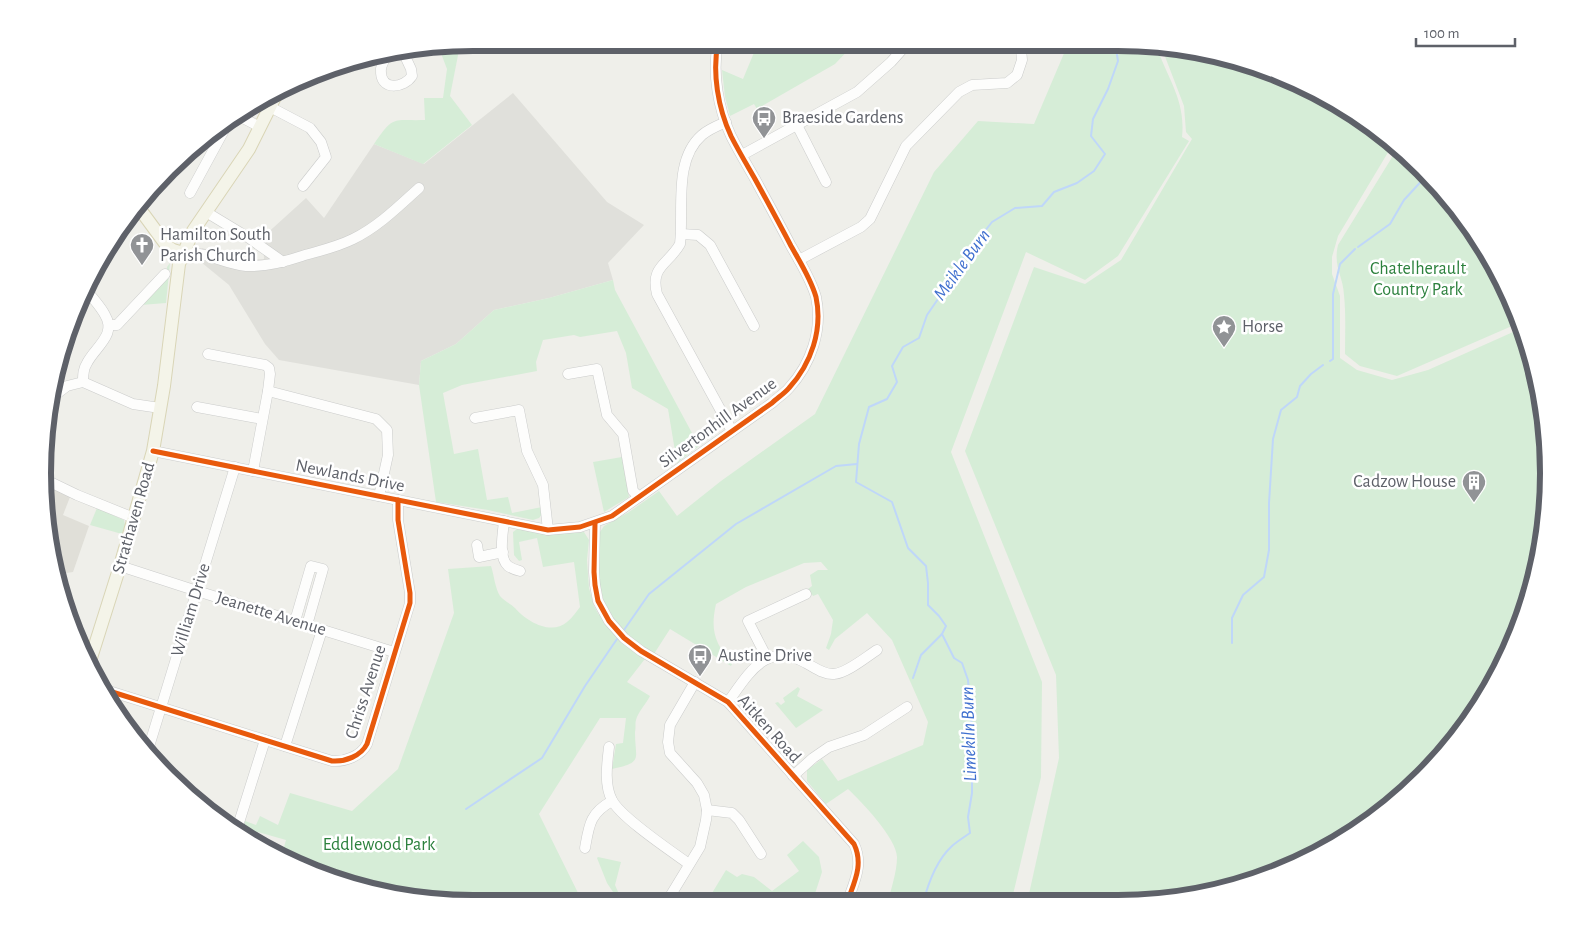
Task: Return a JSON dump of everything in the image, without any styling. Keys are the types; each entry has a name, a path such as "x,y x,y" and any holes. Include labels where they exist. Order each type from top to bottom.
{"main road":[{"name":"Strathaven Road","path":"92,654 153,451 179,264 193,231 249,150 273,102"},
{"path":"142,212 167,246 172,250 183,253"}],"street":[{"name":"Silvertonhill Avenue","path":"545,529 580,527 612,516 789,389 812,351 817,336 817,305 810,281 731,136 717,87 717,51"},
{"path":"742,155 857,92 901,51"},
{"path":"800,260 861,227 870,219 906,146 959,92 972,86 1007,83 1013,79 1020,68 1022,60 1020,51"},
{"path":"385,61 380,72 383,79 388,84 396,86 404,84 412,76 405,57"},
{"path":"273,102 310,128 321,142 326,157 303,186"},
{"path":"244,119 260,127"},
{"path":"726,122 701,136 687,156 683,168 680,244 675,253 660,266 654,284 657,294 732,431"},
{"path":"797,125 826,182"},
{"path":"190,193 221,134"},
{"path":"183,253 199,253 235,265 245,266 283,262 343,244 355,238 386,217 419,188"},
{"path":"206,212 250,238 283,262"},
{"path":"681,234 698,235 710,244 754,326"},
{"path":"109,326 117,325 165,274"},
{"path":"83,382 83,373 87,361 105,338 109,326 105,315 91,296"},
{"path":"208,354 265,365 270,368 268,391 253,471"},
{"path":"568,374 597,368 607,414 623,434 633,491 639,497"},
{"path":"59,393 68,386 83,382 133,404 160,408"},
{"path":"268,391 376,418 387,430 388,454 379,496"},
{"path":"197,407 262,419"},
{"path":"475,418 519,410 527,451 543,485 545,529"},
{"name":"Newlands Drive","path":"153,451 545,529"},
{"name":"William Drive","path":"150,744 235,467"},
{"path":"51,483 134,518"},
{"name":"Chriss Avenue","path":"113,692 339,761 345,760 364,749 410,603 398,520 398,500"},
{"path":"504,521 503,552 505,560 509,567 520,571"},
{"name":"Aitken Road","path":"595,523 595,585 598,601 609,621 624,638 642,651 728,702 854,844 859,854 859,862 858,871 849,895"},
{"path":"477,545 480,557 503,552"},
{"name":"Jeanette Avenue","path":"120,566 394,652"},
{"path":"295,621 311,566 323,569 307,625"},
{"path":"768,658 748,621 806,594"},
{"path":"285,746 322,630"},
{"path":"728,702 754,668 768,658 785,655 793,657 824,673 834,674 845,671 877,650"},
{"path":"670,895 700,847 707,810 704,795 697,783 670,753 668,742 670,725 695,682"},
{"path":"793,776 813,758 829,748 864,734 907,708"},
{"path":"239,824 265,740"},
{"path":"609,747 607,777 612,801 626,817 689,864"},
{"path":"585,848 590,824 594,816 603,806 612,801"},
{"path":"707,810 732,814 739,820 762,854"}],"shaded area":[{"path":"513,93 607,202 644,225 608,263 613,280 549,298 494,310 456,344 421,361 419,385 279,360 265,344 229,285 196,258 202,248 238,260 264,259 263,237 306,198 324,218 374,144 424,164"},
{"path":"52,488 70,497 63,515 89,526 73,572 64,573 59,555"}],"green space":[{"path":"755,51 847,51 835,64 757,109 754,104 730,116 725,97 722,70 743,79"},
{"name":"Eddlewood Park","path":"1065,51 1146,52 1159,53 1178,100 1181,112 1182,137 1189,141 1118,256 1085,280 1026,252 951,452 1042,682 1041,777 1013,895 890,895 897,857 891,840 885,831 848,789 826,804 807,781 807,770 822,759 838,781 923,745 928,722 892,640 867,613 835,639 829,650 826,648 833,620 818,594 813,596 808,589 812,586 810,575 818,570 828,570 821,562 804,563 746,587 716,604 714,613 715,636 721,650 732,664 731,666 670,629 652,657 648,655 627,682 650,696 636,720 636,758 633,762 612,769 616,744 623,743 626,718 600,718 539,814 579,895 445,894 391,887 312,863 283,850 286,840 258,832 257,835 243,827 245,821 256,825 260,816 278,825 290,793 352,811 398,769 454,613 448,569 491,566 497,589 503,599 532,622 554,628 561,626 569,620 580,607 574,562 543,567 537,538 519,542 522,560 519,561 514,555 513,532 517,529 550,534 584,532 589,540 587,560 589,588 594,606 599,615 605,604 600,586 599,568 600,532 604,526 629,512 659,491 677,516 721,481 815,414 934,172 978,121 1034,124"},
{"path":"441,52 459,52 450,96 472,125 423,164 374,144 386,128 395,121 425,120 424,98 443,98 447,69"},
{"path":"1164,54 1200,59 1279,83 1305,95 1352,122 1389,150 1338,236 1332,257 1332,274 1340,296 1340,358 1357,370 1392,380 1428,370 1515,331 1532,391 1539,445 1539,501 1532,555 1508,634 1496,660 1469,707 1453,730 1416,771 1375,808 1352,824 1305,851 1279,863 1200,887 1146,894 1029,895 1059,758 1056,675 965,451 1034,267 1085,284 1121,260 1192,139 1186,132 1184,106"},
{"name":"Chatelherault Country Park","path":"1393,154 1416,175 1453,216 1483,262 1496,286 1513,325 1397,376 1360,366 1345,354 1344,295 1337,265 1338,245"},
{"path":"170,263 166,303 141,305 166,277 167,267"},
{"path":"613,280 615,290 699,446 677,463 668,409 632,388 626,353 617,331 543,340 536,362 537,371 462,385 443,393 454,454 478,449 487,500 508,497 512,513 542,507 543,513 539,518 533,520 488,510 436,502 419,385 421,361 456,344 494,310 549,298"},
{"path":"622,457 629,497 604,512 593,462"},
{"path":"97,508 124,520 125,525 122,534 90,525"},
{"path":"798,687 800,689 797,696 823,710 796,728 775,703 778,702 781,705 785,702 783,698"},
{"path":"803,841 819,857 822,872 815,895 711,895 726,870 737,877 742,874 754,877 772,891 799,871 787,855"},
{"path":"598,857 621,862 615,885 619,894 615,895 607,883"}],"waterway":[{"name":"Meikle Burn","path":"926,895 941,859 953,845 970,833 968,817 972,793 972,729 968,680 962,663 954,658 942,634 946,626 928,605 926,566 908,548 892,502 856,482 859,444 869,407 887,399 897,382 892,366 903,347 919,338 927,315 938,299 947,279 992,222 1015,208 1042,206 1054,192 1077,183 1094,171 1105,154 1091,136 1093,119 1108,89 1118,61 1116,51"},
{"path":"1358,247 1390,224 1404,200 1422,181"},
{"path":"1330,361 1333,359 1333,294 1340,264 1355,249"},
{"path":"1232,643 1232,618 1243,595 1264,577 1269,550 1269,503 1273,439 1281,410 1297,397 1300,386 1323,365"},
{"path":"624,630 649,594 736,524 836,466 857,464"},
{"path":"913,678 921,655 942,634"},
{"path":"466,809 542,758 585,686 617,639"}],"cycle path":[{"path":"153,451 548,530 580,527 612,516 772,403 797,379 809,357 816,334 818,309 816,297 805,271 726,125 717,90 717,51"},
{"path":"113,692 332,761 347,759 357,755 367,744 410,603 398,520 398,500"},
{"path":"595,523 595,585 598,601 609,621 624,638 641,651 728,702 854,844 857,852 858,866 850,895"}],"place":[{"name":"Braeside Gardens","path":"764,139"},
{"name":"Hamilton South Parish Church","path":"142,266"},
{"name":"Horse","path":"1224,348"},
{"name":"Cadzow House","path":"1474,503"},
{"name":"Austine Drive","path":"700,677"}],"water label":[{"name":"Limekiln Burn","path":"969,734"}]}
